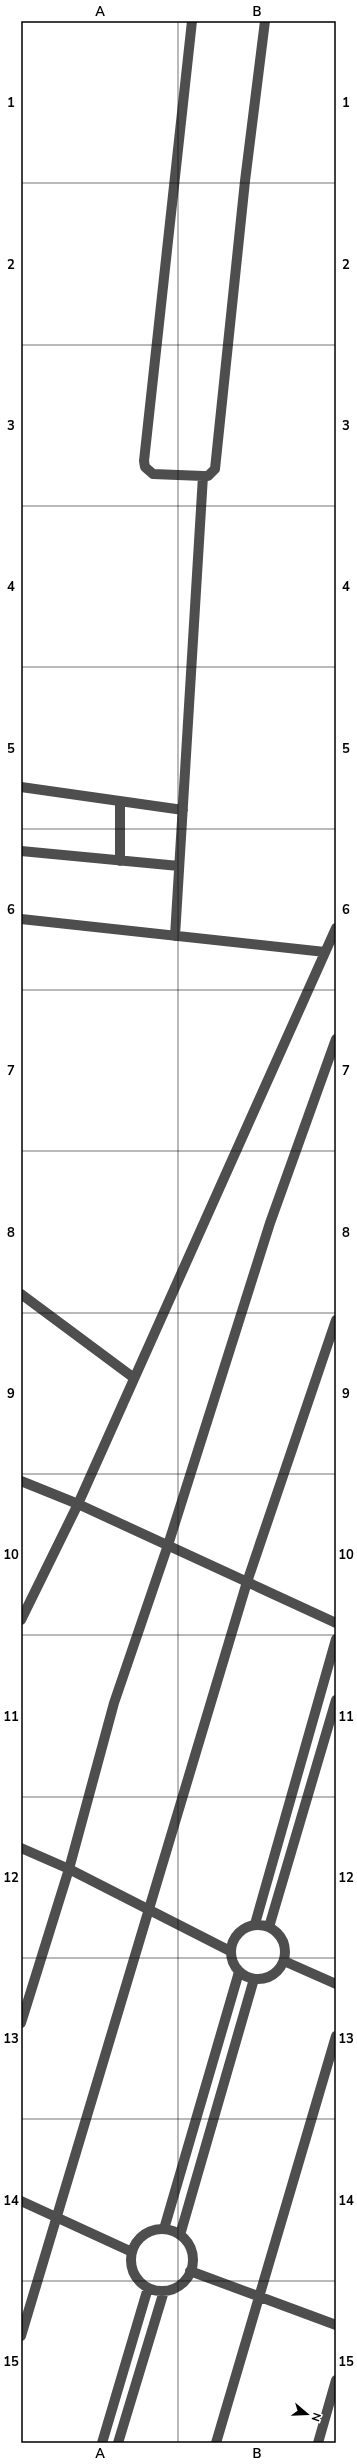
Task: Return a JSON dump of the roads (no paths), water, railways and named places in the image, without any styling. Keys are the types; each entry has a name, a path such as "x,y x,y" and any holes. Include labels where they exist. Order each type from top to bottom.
{"street":[{"path":"192,21 144,461 145,467 153,474 203,476 208,476 215,469 245,181 265,21"},
{"path":"175,936 203,476"},
{"path":"21,787 183,810"},
{"path":"120,801 120,861"},
{"path":"21,851 179,866"},
{"path":"21,919 325,952"},
{"path":"21,1620 78,1504 336,928"},
{"path":"21,2023 69,1869 114,1703 168,1546 270,1223 336,1039"},
{"path":"21,1294 134,1378"},
{"path":"21,2336 247,1582 336,1320"},
{"path":"21,1481 78,1504 336,1623"},
{"path":"255,1924 336,1639"},
{"path":"269,1927 336,1700"},
{"path":"21,1848 69,1869 149,1908 230,1951"},
{"path":"255,1924 269,1927 278,1932 283,1941 286,1951 284,1961 276,1973 262,1980 254,1980 239,1972 234,1966 230,1951 235,1936 247,1926 255,1924"},
{"path":"284,1961 336,1984"},
{"path":"164,2229 239,1972"},
{"path":"180,2235 254,1980"},
{"path":"216,2443 336,2036"},
{"path":"21,2201 132,2252"},
{"path":"164,2229 180,2235 186,2240 192,2255 190,2271 180,2285 164,2291 148,2288 139,2282 133,2273 131,2263 132,2252 136,2242 153,2230 164,2229"},
{"path":"190,2271 336,2325"},
{"path":"102,2443 148,2288"},
{"path":"118,2443 164,2291"},
{"path":"318,2443 336,2380"}]}
